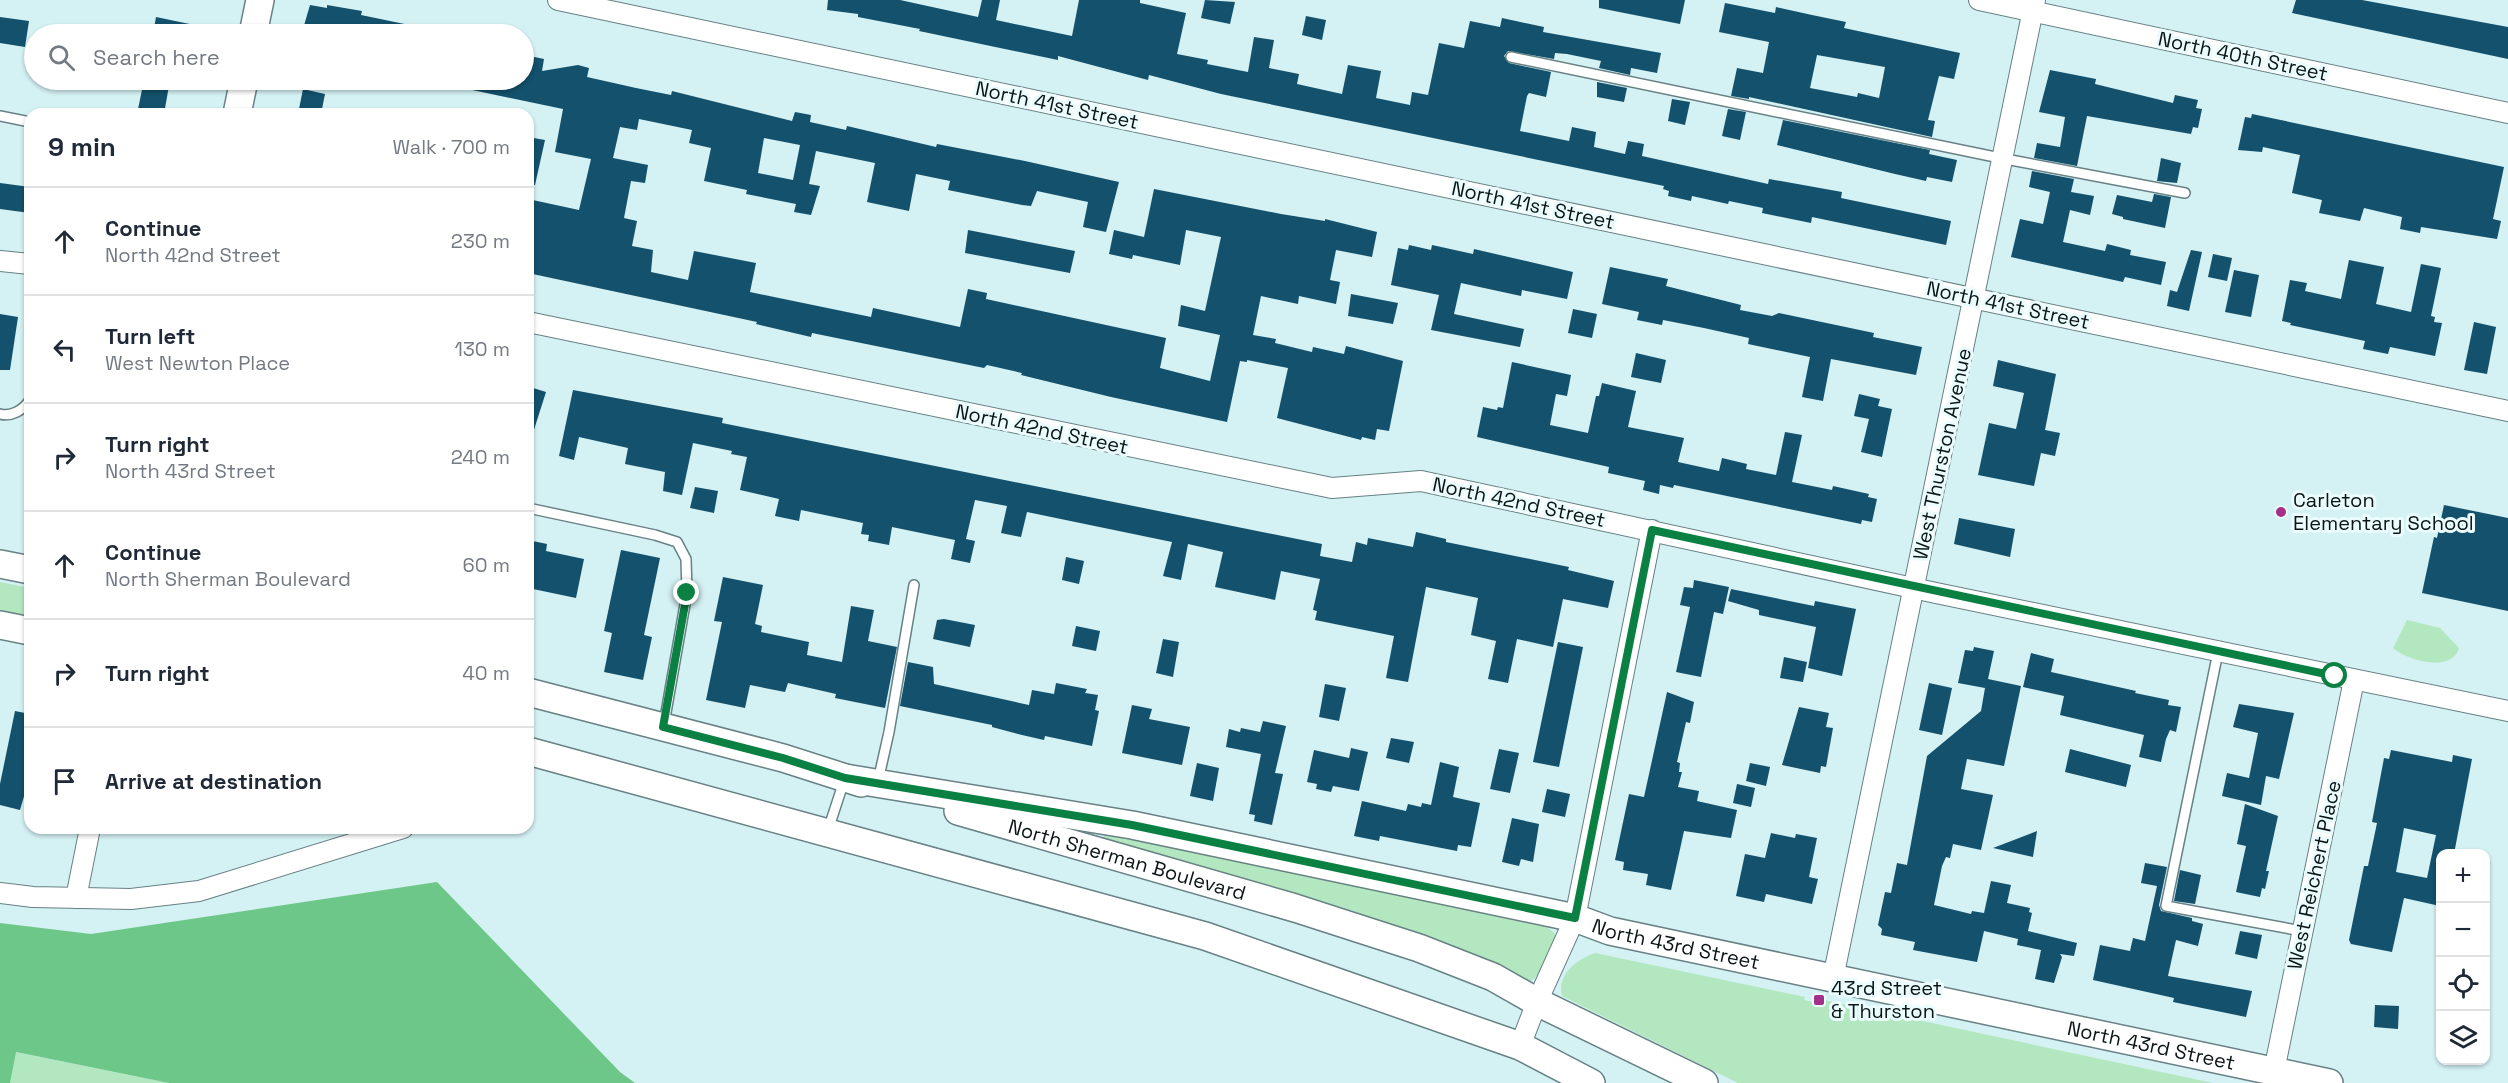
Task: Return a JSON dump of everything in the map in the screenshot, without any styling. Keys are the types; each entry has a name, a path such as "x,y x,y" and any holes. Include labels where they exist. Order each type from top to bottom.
{"main road":[{"path":"255,24 260,0"},
{"path":"238,108 242,90"},
{"path":"0,564 24,569"},
{"path":"0,625 24,630"},
{"name":"North Sherman Boulevard","path":"534,694 783,758 1352,926 1419,948 1493,977 1537,1002 1704,1083"},
{"path":"534,753 1205,936 1520,1046 1591,1083"},
{"name":"North 43rd Street","path":"845,778 1132,825 1575,918 1610,931 2329,1083"}],"street":[{"name":"North 41st Street","path":"558,0 2508,411"},
{"name":"North 40th Street","path":"1979,0 2033,6 2508,113"},
{"name":"West Thurston Avenue","path":"1833,978 1975,298 2000,158 2033,6"},
{"path":"0,261 24,263"},
{"name":"North 42nd Street","path":"534,323 1332,488 1421,481 1913,588 2508,711"},
{"path":"1520,1046 1575,918 1652,530"},
{"name":"West Reichert Place","path":"2274,1071 2354,680"},
{"path":"75,898 89,834"},
{"path":"0,893 131,899 199,891 384,834"}],"lane":[{"path":"1511,57 2000,158 2185,193"},
{"path":"0,116 24,121"},
{"path":"0,414 8,416 24,408"},
{"path":"534,509 655,535 677,542 686,559 687,593 663,727"},
{"path":"877,783 889,732 914,585"},
{"path":"2218,652 2166,906 2302,931"},
{"path":"827,832 845,778"}],"green space":[{"path":"0,582 24,587 24,615 0,610"},
{"path":"2407,620 2440,628 2459,648 2455,656 2448,660 2429,662 2409,657 2393,648"},
{"path":"1104,833 1547,927 1556,939 1539,974 1531,981 1524,981 1350,910 1103,840"},
{"path":"437,882 620,1072 635,1083 169,1083 16,1052 10,1083 0,1083 0,923 91,934"},
{"path":"1595,953 1805,997 1804,1000 1823,1004 1824,1000 2213,1083 1738,1083 1562,996 1562,981 1565,975 1575,964"},
{"path":"15,1052 169,1083 10,1083"}],"building":[{"path":"828,0 900,0 978,17 982,0 1000,0 996,20 1072,36 1079,0 1140,0 1140,3 1186,13 1177,54 1208,60 1207,64 1248,72 1254,37 1274,40 1269,68 1299,74 1297,84 1342,94 1348,65 1381,71 1376,98 1410,105 1412,92 1428,95 1439,43 1464,48 1470,21 1500,27 1502,18 1544,27 1543,32 1661,53 1657,73 1631,68 1630,75 1599,68 1601,61 1567,54 1555,53 1554,59 1508,51 1504,56 1509,63 1551,72 1546,97 1529,93 1527,96 1520,131 1569,141 1572,127 1596,132 1594,147 1625,154 1628,141 1644,144 1642,156 1768,184 1769,179 1842,192 1841,198 1951,221 1946,245 1812,217 1811,223 1762,213 1763,208 1729,201 1728,204 1692,196 1691,201 1668,196 1669,191 1663,189 1664,186 1221,94 1149,75 1148,80 1058,56 1058,60 858,17 858,14 827,10"},
{"path":"1205,0 1235,2 1230,24 1201,18"},
{"path":"1599,0 1685,0 1680,24 1599,8"},
{"path":"2296,0 2362,0 2508,27 2508,59 2292,13"},
{"path":"1725,3 1775,13 1776,7 1846,22 1844,28 1960,53 1954,79 1939,76 1928,120 1935,121 1932,137 1749,97 1749,99 1731,96 1737,68 1763,73 1769,42 1719,32","holes":["1817,55 1885,67 1879,98 1858,93 1857,97 1810,88"]},
{"path":"310,5 327,8 327,5 362,11 361,15 404,24 304,24"},
{"path":"1306,16 1326,20 1322,40 1302,35"},
{"path":"0,17 29,21 29,24 24,24 24,47 0,43"},
{"path":"156,17 190,24 155,24"},
{"path":"534,57 544,59 542,71 578,65 589,68 587,77 636,88 671,95 672,91 792,121 795,112 811,115 810,122 846,130 847,126 936,147 937,144 1119,182 1106,232 1083,227 1088,202 1037,191 1031,206 1022,205 948,190 950,181 916,174 909,211 867,202 875,163 816,151 809,184 820,186 811,215 794,212 796,204 746,194 747,190 704,181 711,148 689,143 692,130 639,119 637,130 620,127 613,158 648,165 645,183 631,181 624,218 637,221 632,246 653,250 651,272 688,280 694,251 756,263 750,292 871,317 873,308 960,327 968,289 987,293 986,299 1166,338 1160,368 1210,381 1220,335 1178,326 1181,305 1205,311 1221,237 1186,230 1180,265 1133,255 1132,259 1109,254 1114,230 1144,237 1154,189 1281,214 1325,221 1325,219 1377,232 1372,257 1336,250 1330,280 1340,282 1336,304 1299,296 1298,304 1261,296 1253,335 1276,339 1275,343 1312,352 1313,347 1344,354 1346,346 1403,361 1389,431 1377,429 1375,440 1362,437 1361,440 1277,418 1288,368 1247,360 1247,362 1240,361 1227,422 1111,397 987,365 984,368 812,333 811,337 756,324 757,322 534,274 534,200 579,210 591,159 555,152 563,109 472,90 534,90","holes":["764,138 800,145 793,180 758,173"]},
{"path":"2050,70 2096,79 2095,84 2173,103 2175,95 2198,100 2196,108 2202,109 2198,128 2193,127 2191,134 2087,116 2077,166 2034,158 2037,143 2060,147 2065,117 2039,112"},
{"path":"1597,82 1627,88 1624,102 1597,97"},
{"path":"142,90 168,90 165,108 138,108"},
{"path":"303,90 325,94 322,108 299,108"},
{"path":"1672,99 1690,102 1685,125 1668,121"},
{"path":"1728,109 1746,112 1740,140 1722,136"},
{"path":"2252,114 2504,167 2493,219 2501,221 2497,239 2421,227 2420,233 2400,229 2402,217 2364,208 2360,221 2319,213 2322,200 2292,193 2300,155 2263,147 2262,152 2238,150 2245,117 2251,118"},
{"path":"1783,120 1930,150 1929,154 1957,160 1952,182 1927,177 1926,181 1777,145"},
{"path":"534,138 545,140 534,185"},
{"path":"2161,158 2181,163 2177,183 2157,181"},
{"path":"2032,171 2074,179 2071,192 2094,196 2090,215 2070,210 2063,242 2105,251 2107,244 2131,250 2130,255 2166,262 2161,285 2125,277 2123,282 2011,257 2020,219 2043,224 2050,192 2029,187"},
{"path":"0,183 24,186 24,212 0,209"},
{"path":"2154,194 2171,197 2165,228 2123,219 2123,217 2112,214 2117,195 2152,202"},
{"path":"968,230 1075,251 1070,273 965,253"},
{"path":"1409,245 1431,250 1432,245 1473,254 1474,249 1573,272 1567,299 1522,290 1521,296 1461,283 1454,314 1524,329 1520,347 1431,330 1439,295 1391,285 1398,248 1408,250"},
{"path":"2191,250 2202,252 2189,311 2167,306 2170,290 2177,292"},
{"path":"2213,254 2232,258 2227,281 2208,277"},
{"path":"2349,260 2384,267 2376,304 2411,312 2421,264 2441,268 2431,316 2435,317 2434,322 2442,323 2435,356 2390,347 2388,354 2363,349 2365,341 2290,325 2291,323 2282,321 2290,280 2307,283 2305,291 2341,299"},
{"path":"1610,267 1668,279 1666,286 1741,305 1740,310 1772,316 1779,313 1874,333 1873,337 1922,347 1916,375 1831,359 1823,401 1802,397 1810,357 1748,344 1749,338 1704,328 1663,320 1662,325 1637,320 1639,312 1602,304"},
{"path":"2234,270 2259,275 2251,317 2225,312"},
{"path":"1351,294 1398,303 1393,324 1348,316"},
{"path":"1573,309 1597,314 1592,338 1568,333"},
{"path":"0,314 18,317 10,370 0,370"},
{"path":"2474,322 2496,327 2487,374 2464,370"},
{"path":"1636,353 1666,360 1661,383 1631,377"},
{"path":"1998,360 2056,374 2045,430 2060,433 2055,456 2041,453 2034,486 1978,475 1989,423 2016,429 2024,393 1993,386"},
{"path":"1512,362 1571,375 1567,396 1556,394 1550,425 1588,433 1596,396 1599,396 1602,383 1636,391 1628,427 1684,438 1678,462 1719,471 1722,458 1747,464 1746,469 1776,475 1785,432 1802,435 1792,482 1832,490 1833,486 1869,494 1868,497 1877,499 1872,522 1862,520 1861,524 1674,485 1673,488 1660,485 1659,494 1643,490 1645,481 1608,473 1609,467 1477,437 1483,407 1497,410 1498,407 1503,408"},
{"path":"534,388 546,392 534,430"},
{"path":"573,390 723,418 722,423 1322,544 1320,556 1352,562 1356,542 1367,545 1368,538 1413,547 1416,532 1446,539 1446,542 1569,567 1568,570 1614,581 1608,608 1563,599 1553,647 1517,639 1508,683 1488,679 1496,641 1471,635 1478,598 1426,587 1408,682 1386,678 1394,636 1315,620 1317,611 1313,610 1320,579 1281,571 1275,600 1215,587 1223,552 1188,544 1181,580 1163,576 1172,542 1027,512 1021,537 1001,533 1007,506 975,500 966,539 975,541 970,563 951,559 955,540 892,527 889,545 868,541 869,535 861,534 863,523 801,510 799,521 775,516 779,499 740,490 747,457 731,454 732,451 693,443 682,495 663,491 665,472 625,464 628,448 579,437 574,460 559,456"},
{"path":"1859,394 1880,399 1878,406 1892,409 1882,457 1861,452 1869,419 1854,416"},
{"path":"695,487 718,491 714,513 690,508"},
{"path":"2444,505 2508,518 2508,611 2422,593 2434,537 2437,538"},
{"path":"1959,518 2015,529 2010,557 1954,544"},
{"path":"534,541 547,544 546,551 584,559 576,598 534,589"},
{"path":"621,550 660,558 644,635 652,637 643,680 604,672 612,633 604,631"},
{"path":"1066,557 1084,561 1079,584 1062,580"},
{"path":"723,577 763,585 755,624 762,626 761,632 809,642 807,655 842,662 851,606 874,610 868,641 897,647 885,708 835,698 836,694 788,683 785,692 750,685 745,708 706,700 722,622 714,621"},
{"path":"1694,580 1729,587 1723,614 1714,612 1701,677 1676,672 1690,607 1680,605 1684,587 1693,588"},
{"path":"1731,589 1814,606 1815,601 1856,609 1842,676 1808,668 1816,627 1759,615 1759,610 1728,601"},
{"path":"944,619 975,625 970,647 933,639 937,620"},
{"path":"1076,626 1100,631 1096,651 1072,646"},
{"path":"1163,639 1179,642 1173,677 1156,673"},
{"path":"1558,642 1583,647 1559,767 1533,762"},
{"path":"1974,647 1994,651 1988,679 2021,686 2004,766 1967,759 1961,789 1993,795 1981,850 1953,844 1950,858 1946,857 1942,866 1934,905 1971,914 1972,911 1984,913 1991,881 2011,885 2007,903 2030,908 2029,912 2032,913 2028,931 2077,943 2074,956 2060,954 2062,957 2054,983 2035,979 2041,950 2017,945 2018,939 1984,931 1977,962 1913,950 1915,942 1881,935 1882,929 1878,925 1885,892 1891,893 1897,863 1907,865 1927,756 1981,711 1985,688 1958,683 1965,650 1973,651"},
{"path":"2031,653 2054,659 2051,672 2136,691 2135,693 2169,700 2168,705 2181,707 2176,732 2170,730 2161,762 2139,757 2144,735 2060,715 2064,696 2023,687"},
{"path":"1784,657 1807,662 1803,682 1780,678"},
{"path":"908,662 933,667 934,684 1029,705 1032,690 1054,694 1056,683 1087,689 1085,693 1098,695 1095,710 1099,711 1092,746 1045,736 1044,740 992,727 992,725 900,706"},
{"path":"1929,683 1952,688 1942,735 1919,730"},
{"path":"1325,684 1346,688 1339,721 1319,717"},
{"path":"1667,692 1694,702 1690,723 1686,722 1677,762 1680,763 1679,772 1682,772 1678,787 1699,791 1697,801 1737,810 1731,838 1684,831 1671,890 1646,885 1648,874 1623,870 1624,862 1615,860 1629,794 1644,797"},
{"path":"2239,704 2294,713 2279,779 2266,776 2261,805 2222,796 2227,773 2249,778 2258,733 2233,727"},
{"path":"1132,705 1152,709 1149,719 1190,727 1182,765 1122,753"},
{"path":"1799,707 1829,713 1826,727 1833,728 1826,767 1821,766 1820,773 1782,765"},
{"path":"15,711 24,713 24,796 20,810 0,805 0,784"},
{"path":"1263,721 1286,726 1275,773 1283,774 1272,825 1254,821 1255,815 1249,814 1261,754 1226,747 1229,729 1240,732 1241,728 1260,732"},
{"path":"1391,738 1414,742 1409,763 1386,758"},
{"path":"1351,748 1368,752 1359,791 1333,786 1331,792 1316,789 1317,784 1307,782 1314,750 1349,758"},
{"path":"1499,749 1519,753 1510,793 1490,789"},
{"path":"2070,749 2131,765 2126,787 2065,772"},
{"path":"2391,750 2452,762 2453,755 2472,759 2455,849 2436,849 2436,905 2404,898 2392,952 2351,944 2349,940 2364,866 2368,866 2377,823 2372,822 2384,758 2389,759","holes":["2404,828 2436,835 2427,878 2396,872"]},
{"path":"1440,762 1459,767 1453,797 1480,803 1471,847 1458,845 1457,851 1380,836 1379,841 1354,836 1362,801 1406,811 1408,804 1421,807 1422,803 1431,805"},
{"path":"1197,763 1219,768 1213,801 1190,796"},
{"path":"1750,763 1770,767 1766,786 1746,781"},
{"path":"1737,784 1755,788 1751,807 1733,803"},
{"path":"1547,789 1570,794 1565,817 1542,812"},
{"path":"2245,804 2278,816 2266,871 2269,871 2265,889 2262,888 2260,897 2236,892 2246,846 2237,844"},
{"path":"1512,818 1539,824 1533,862 1521,859 1519,866 1502,862"},
{"path":"2037,831 2033,857 1993,848"},
{"path":"1771,833 1795,838 1796,834 1817,838 1809,877 1818,879 1812,904 1766,894 1764,902 1736,896 1745,854 1765,858"},
{"path":"2145,863 2167,867 2159,905 2161,911 2192,918 2192,921 2203,924 2198,946 2176,940 2168,976 2252,991 2246,1017 2173,1002 2174,998 2093,980 2100,945 2130,951 2133,938 2145,941 2157,886 2141,883"},
{"path":"2180,870 2201,875 2195,904 2174,901"},
{"path":"2240,931 2262,935 2257,959 2235,954"},
{"path":"2375,1005 2399,1006 2398,1029 2374,1027"}],"place":[{"name":"Carleton Elementary School","path":"2281,512"},
{"name":"43rd Street & Thurston","path":"1819,1000"}],"route":[{"path":"687,593 663,727 783,758 845,778 1132,825 1575,918 1652,530 1936,593 2335,676"}]}
